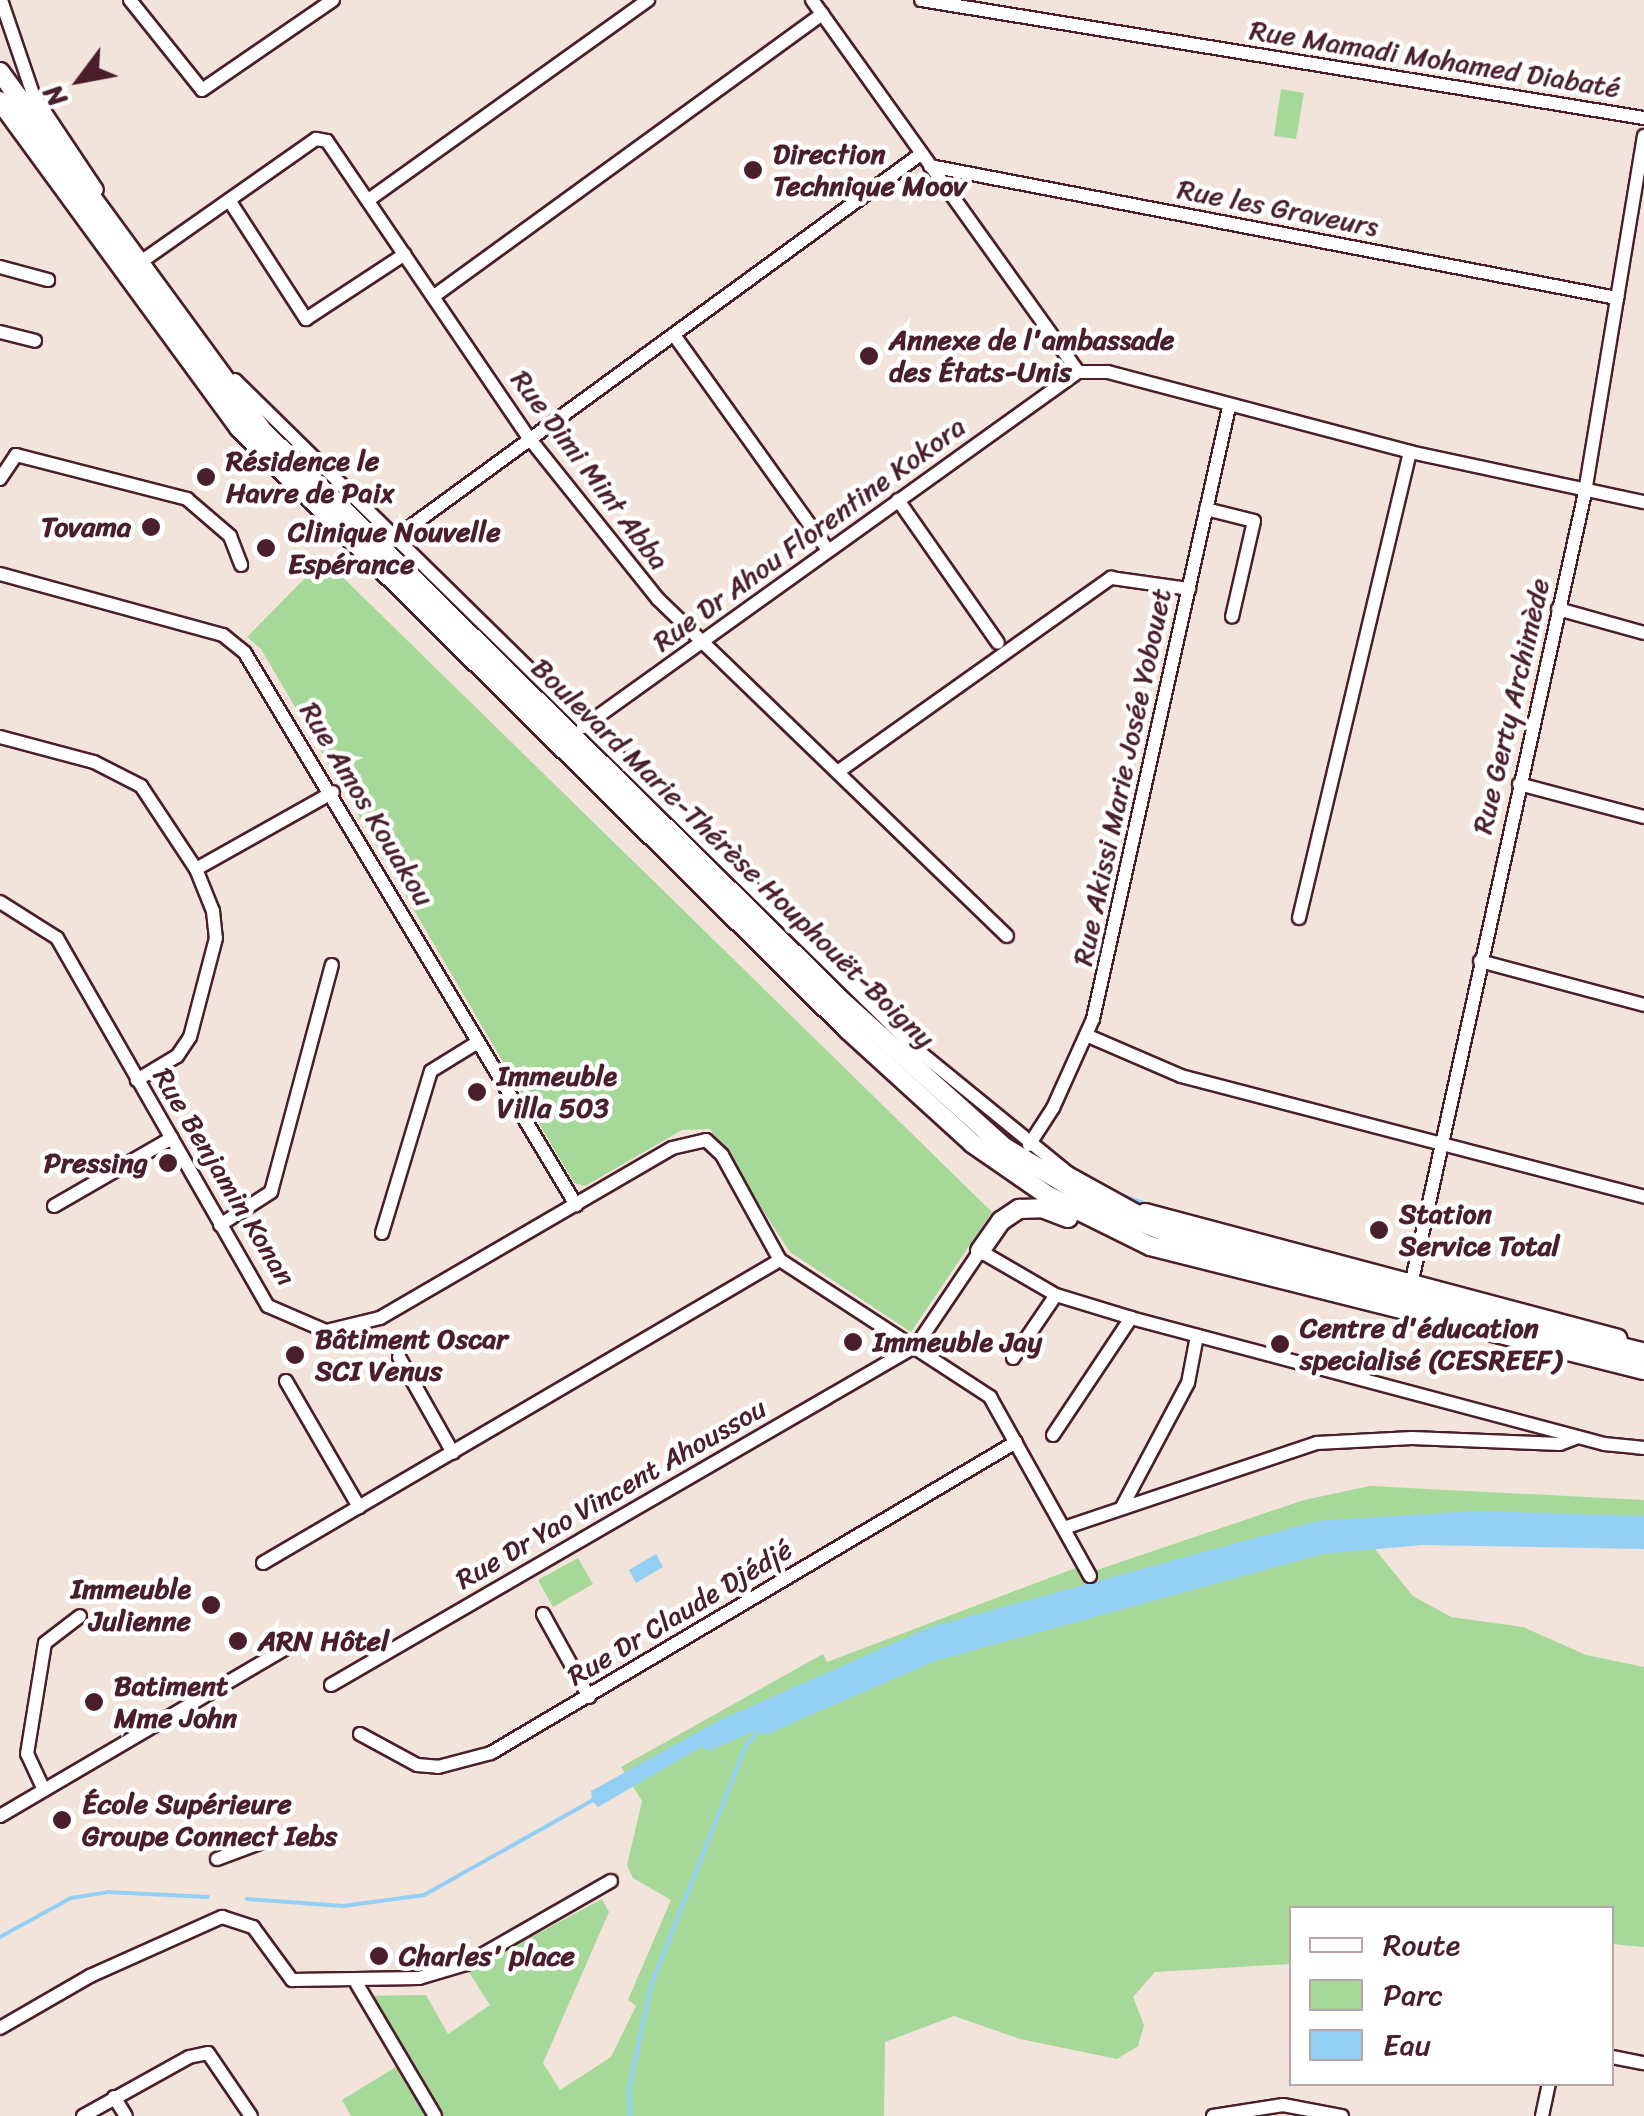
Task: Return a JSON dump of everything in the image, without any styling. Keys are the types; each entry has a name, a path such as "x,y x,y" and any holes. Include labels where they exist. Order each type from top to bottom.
{"main road":[{"name":"Boulevard Marie-Thérèse Houphouët-Boigny","path":"0,72 225,387 314,484 843,1002 981,1128 1056,1181 1176,1236 1644,1352"},
{"name":"Boulevard Marie-Thérèse Houphouët-Boigny","path":"0,101 201,383 283,474 919,1097 1016,1176 1150,1246 1644,1370"},
{"path":"980,1251 1001,1221 1031,1207 1150,1246"},
{"path":"1134,1210 1604,1333 1644,1352"}],"street":[{"path":"1,0 33,94 266,417 396,538 583,727 916,1049 1029,1144 1176,1236"},
{"path":"130,0 202,90 333,0"},
{"path":"370,199 648,0"},
{"path":"812,0 1078,372 1108,372 1410,452 1644,502"},
{"name":"Rue Mamadi Mohamed Diabaté","path":"921,0 1644,118"},
{"path":"434,296 822,14"},
{"name":"Rue Gerty Archimède","path":"1410,1285 1585,492 1644,136"},
{"name":"Rue Dimi Mint Abba","path":"150,255 323,138 370,199 528,438 658,599 839,770 1006,936"},
{"path":"396,538 921,154"},
{"name":"Rue les Graveurs","path":"930,166 1618,298"},
{"path":"228,200 306,319 405,254"},
{"path":"0,267 48,280"},
{"path":"0,332 35,341"},
{"path":"674,335 828,550"},
{"name":"Rue Dr Ahou Florentine Kokora","path":"583,727 1078,372"},
{"name":"Rue Akissi Marie Josée Yobouet","path":"1029,1144 1086,1035 1229,407"},
{"path":"1300,918 1410,452"},
{"path":"0,479 16,456 188,500 230,536 241,565"},
{"path":"898,500 998,643"},
{"path":"1206,509 1254,522 1232,617"},
{"name":"Rue Amos Kouakou","path":"0,574 223,635 245,653 333,792 576,1205"},
{"path":"839,770 1112,578 1189,589"},
{"path":"1558,609 1644,633"},
{"path":"0,737 118,770 161,812 196,869 213,910 216,938 190,1037 177,1056 137,1080"},
{"path":"1519,784 1644,818"},
{"path":"196,869 333,792"},
{"name":"Rue Benjamin Konan","path":"0,902 57,938 268,1306 313,1328 345,1331 380,1318 672,1148 702,1138 722,1155 780,1260"},
{"path":"1480,962 1644,1005"},
{"path":"220,1225 271,1192 332,965"},
{"path":"1086,1035 1180,1076 1644,1197"},
{"path":"382,1233 431,1071 478,1042"},
{"path":"54,1206 172,1138"},
{"path":"916,1346 980,1251 1056,1296 1578,1437 1644,1448"},
{"path":"263,1563 780,1260 990,1397 1090,1576"},
{"path":"1013,1358 1056,1296"},
{"path":"1052,1435 1132,1318"},
{"path":"1122,1507 1188,1383 1197,1336"},
{"name":"Rue Dr Yao Vincent Ahoussou","path":"331,1685 916,1346"},
{"path":"399,1358 453,1453"},
{"path":"286,1381 360,1507"},
{"path":"1064,1528 1290,1450 1347,1438 1560,1444 1578,1437"},
{"name":"Rue Dr Claude Djédjé","path":"360,1734 395,1758 438,1767 491,1753 1016,1442"},
{"path":"543,1614 590,1696"},
{"path":"44,1790 27,1754 45,1644 80,1616"},
{"path":"0,1816 302,1639"},
{"path":"217,1859 257,1844"},
{"path":"0,2028 90,1976 218,1920 236,1918 253,1927 292,1980 357,1984 443,1973 611,1882"},
{"path":"357,1984 435,2116"},
{"path":"83,2116 188,2057 208,2053 251,2116"},
{"path":"1614,2056 1644,2063"},
{"path":"1542,2116 1549,2086"},
{"path":"114,2097 126,2116"},
{"path":"1213,2116 1283,2104 1342,2116"}],"green space":[{"path":"1281,89 1304,93 1296,139 1274,136"},
{"path":"324,559 992,1212 911,1332 790,1252 710,1129 682,1130 585,1186 574,1183 261,649 247,637"},
{"path":"1370,1486 1644,1500 1644,1533 1361,1532 1413,1596 1451,1617 1523,1627 1586,1655 1644,1667 1644,1947 1614,1944 1614,1906 1289,1906 1289,1964 1155,1972 1133,1997 1144,2025 1138,2046 1117,2059 1020,2039 954,2016 885,2042 884,2116 351,2116 342,2100 399,2065 356,1996 426,1995 448,2034 490,2005 468,1971 602,1899 609,1912 543,2063 560,2090 611,2057 636,2006 628,2000 671,1900 633,1878 627,1865 642,1801 621,1767 823,1654 827,1662 1089,1563 1094,1571 1304,1500"},
{"path":"578,1558 593,1584 553,1607 538,1580"}],"water":[{"path":"1476,1511 1644,1516 1644,1549 1422,1545 1323,1554 935,1661 765,1735 758,1730 707,1751 703,1746 598,1807 592,1801 591,1791 720,1720 930,1627 1317,1521"},
{"path":"656,1554 663,1567 636,1583 629,1570"}],"waterway":[{"path":"1122,1196 1156,1207"},
{"path":"630,2116 629,2089 651,1985 746,1745 762,1728"},
{"path":"247,1899 343,1906 424,1895 595,1799"},
{"path":"0,1937 71,1898 107,1892 208,1897"}],"place":[{"name":"Direction Technique Moov","path":"753,170"},
{"name":"Annexe de l'ambassade des États-Unis","path":"869,356"},
{"name":"Résidence le Havre de Paix","path":"206,477"},
{"name":"Tovama","path":"151,527"},
{"name":"Clinique Nouvelle Espérance","path":"266,548"},
{"name":"Immeuble Villa 503","path":"477,1092"},
{"name":"Pressing","path":"168,1163"},
{"name":"Station Service Total","path":"1379,1230"},
{"name":"Immeuble Jay","path":"853,1342"},
{"name":"Centre d'éducation specialisé (CESREEF)","path":"1280,1344"},
{"name":"Bâtiment Oscar SCI Venus","path":"295,1355"},
{"name":"Immeuble Julienne","path":"211,1605"},
{"name":"ARN Hôtel","path":"238,1641"},
{"name":"Batiment Mme John","path":"94,1702"},
{"name":"École Supérieure Groupe Connect Iebs","path":"62,1820"},
{"name":"Charles' place","path":"379,1956"}]}
